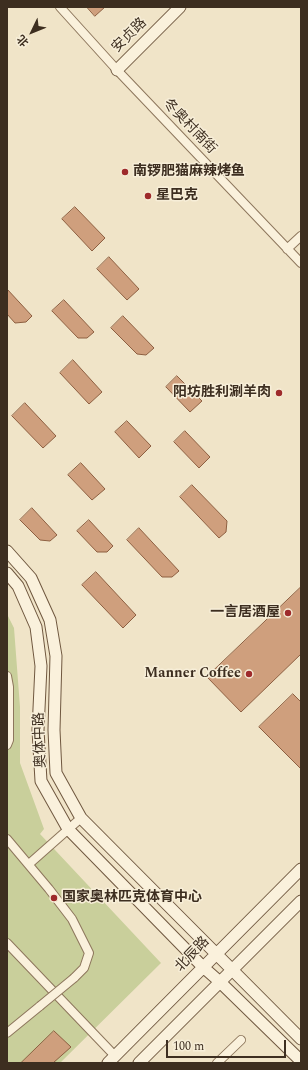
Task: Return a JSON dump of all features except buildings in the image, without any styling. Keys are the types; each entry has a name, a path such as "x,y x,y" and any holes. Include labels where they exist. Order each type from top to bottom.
{"main road":[{"name":"安贞路","path":"117,70 180,7"},
{"name":"奥体中路","path":"7,551 31,578 50,620 56,656 54,730 56,773 81,818 301,1039"},
{"name":"奥体中路","path":"7,574 18,586 36,626 40,666 38,730 41,782 68,829 203,967 298,1059"},
{"name":"北辰路","path":"111,1059 301,869"},
{"path":"139,1063 301,901"}],"street":[{"name":"冬奥村南街","path":"60,7 117,70 301,263"},
{"path":"288,249 301,236"},
{"path":"7,676 7,745"},
{"path":"29,864 81,818"},
{"path":"7,839 72,918 90,953 84,968 74,978 7,1033"},
{"path":"7,943 111,1059"},
{"path":"218,1063 241,1040"}],"green space":[{"name":"国家奥林匹克体育中心","path":"7,614 14,628 20,707 20,763 44,829 40,834 161,963 60,1063 7,1063"}],"place":[{"name":"南锣肥猫麻辣烤鱼","path":"125,172"},
{"name":"星巴克","path":"148,196"},
{"name":"阳坊胜利涮羊肉","path":"279,393"},
{"name":"一言居酒屋","path":"288,613"},
{"name":"Manner Coffee","path":"249,674"},
{"name":"国家奥林匹克体育中心","path":"54,898"}]}
